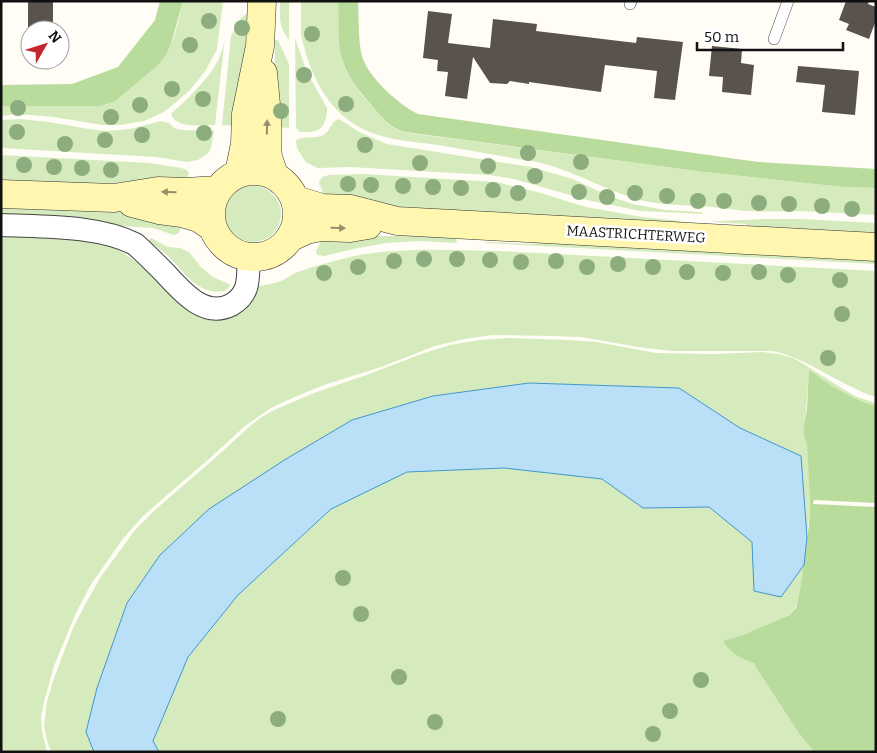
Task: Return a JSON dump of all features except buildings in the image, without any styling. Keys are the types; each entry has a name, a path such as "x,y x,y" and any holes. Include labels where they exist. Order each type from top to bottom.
{"main road":[{"path":"262,1 260,46 267,115 266,145 274,175"},
{"path":"239,173 245,144 246,114 260,46"},
{"path":"114,198 199,218 212,227 222,243 230,250 249,257 261,257 275,252 291,237 298,219 296,200 283,181 274,175 254,170 239,173 230,177 218,190 211,209 212,227"},
{"path":"1,194 114,198 158,192 218,190"},
{"name":"MAASTRICHTERWEG","path":"296,200 322,208 351,209 397,221 876,247"},
{"name":"MAASTRICHTERWEG","path":"291,237 306,230 320,227 350,228 397,221"}],"street":[{"path":"1,225 91,230 127,240 135,244 185,294 198,303 216,309 226,307 237,301 241,296 246,288 249,257"}],"lane":[{"path":"774,40 788,1"}],"green space":[{"path":"160,1 183,1 171,44 159,64 117,100 100,106 1,106 1,85 72,84 118,67 155,20"},
{"path":"183,1 223,1 217,49 206,70 190,90 164,112 144,121 120,125 102,125 54,117 17,114 1,116 1,106 100,106 120,98 163,59 167,53 176,31"},
{"path":"280,1 289,1 289,40 281,26"},
{"path":"301,1 338,1 340,49 348,74 359,91 385,121 390,126 399,130 409,133 704,172 843,187 876,188 876,215 800,211 744,211 649,202 619,193 546,164 393,139 371,133 343,116 335,108 318,83 309,64 301,37"},
{"path":"338,1 358,1 360,43 365,64 377,81 393,97 418,114 758,162 876,169 876,188 843,187 704,172 405,132 395,128 383,119 349,75 341,56"},
{"path":"247,13 242,126 222,125 231,36 240,19"},
{"path":"225,37 215,125 190,125 178,122 171,114 212,70 221,53"},
{"path":"295,38 307,72 327,108 327,116 323,125 318,130 312,132 300,132 296,128"},
{"path":"275,40 278,40 289,64 289,128 274,127"},
{"path":"20,119 106,131 130,129 161,121 181,130 214,131 211,148 208,153 198,160 187,162 156,157 1,148 1,120"},
{"path":"339,119 359,132 387,144 531,167 573,179 609,196 633,204 665,210 702,212 703,214 641,211 591,201 514,179 489,175 350,167 318,168 307,163 297,148 296,140 322,136 334,121"},
{"path":"1,155 149,163 181,168 189,173 186,185 145,182 79,184 1,181"},
{"path":"363,174 496,182 586,207 684,223 405,210 326,202 319,182 322,177"},
{"path":"253,186 264,188 273,194 279,203 281,214 279,225 273,234 264,240 253,242 242,240 233,234 227,225 225,214 227,203 233,194 242,188"},
{"path":"1,204 147,215 181,226 179,233 174,235 153,228 120,226 102,222 1,215"},
{"path":"766,219 876,223 876,236 747,229 747,224 712,222"},
{"path":"1,233 66,237 111,246 145,269 171,296 191,312 213,320 226,319 242,313 250,304 259,286 278,282 309,268 354,256 390,251 500,251 876,271 876,397 804,362 773,351 671,351 581,337 552,336 492,335 464,339 435,346 381,367 324,385 271,408 245,426 143,516 122,540 90,586 76,613 54,666 41,717 47,752 1,752"},
{"path":"322,236 455,237 457,241 455,243 420,241 387,243 324,256 317,255 316,251"},
{"path":"151,238 168,247 180,248 189,252 201,267 213,277 231,285 225,291 216,292 200,287 165,253 148,241"},
{"path":"537,241 876,260 876,264 485,243 533,244"},
{"path":"508,338 597,342 656,353 715,354 762,352 778,354 793,358 857,397 876,403 876,406 841,392 809,371 806,412 810,505 807,537 801,456 740,428 679,388 529,383 433,396 97,688 86,732 94,752 51,752 44,726 47,701 73,628 100,578 135,530 157,508 248,428 274,410 314,393 450,345"},
{"path":"809,370 849,395 876,406 876,503 814,500 813,504 876,507 876,752 814,752 798,732 755,664 741,658 723,641 776,621 789,615 796,608 809,524 807,444 804,430"},
{"path":"504,468 602,479 643,508 709,507 752,542 781,596 804,565 799,598 791,613 762,628 724,641 746,660 755,664 798,732 814,752 159,752 153,741 188,657 238,595 331,509 407,472"}],"water":[{"path":"529,383 679,388 740,428 801,456 807,537 804,565 781,597 754,591 752,542 709,507 643,508 602,479 504,468 407,472 331,509 238,595 188,657 153,741 159,752 94,752 86,732 97,688 127,603 160,555 209,509 286,459 352,420 433,396"}]}
